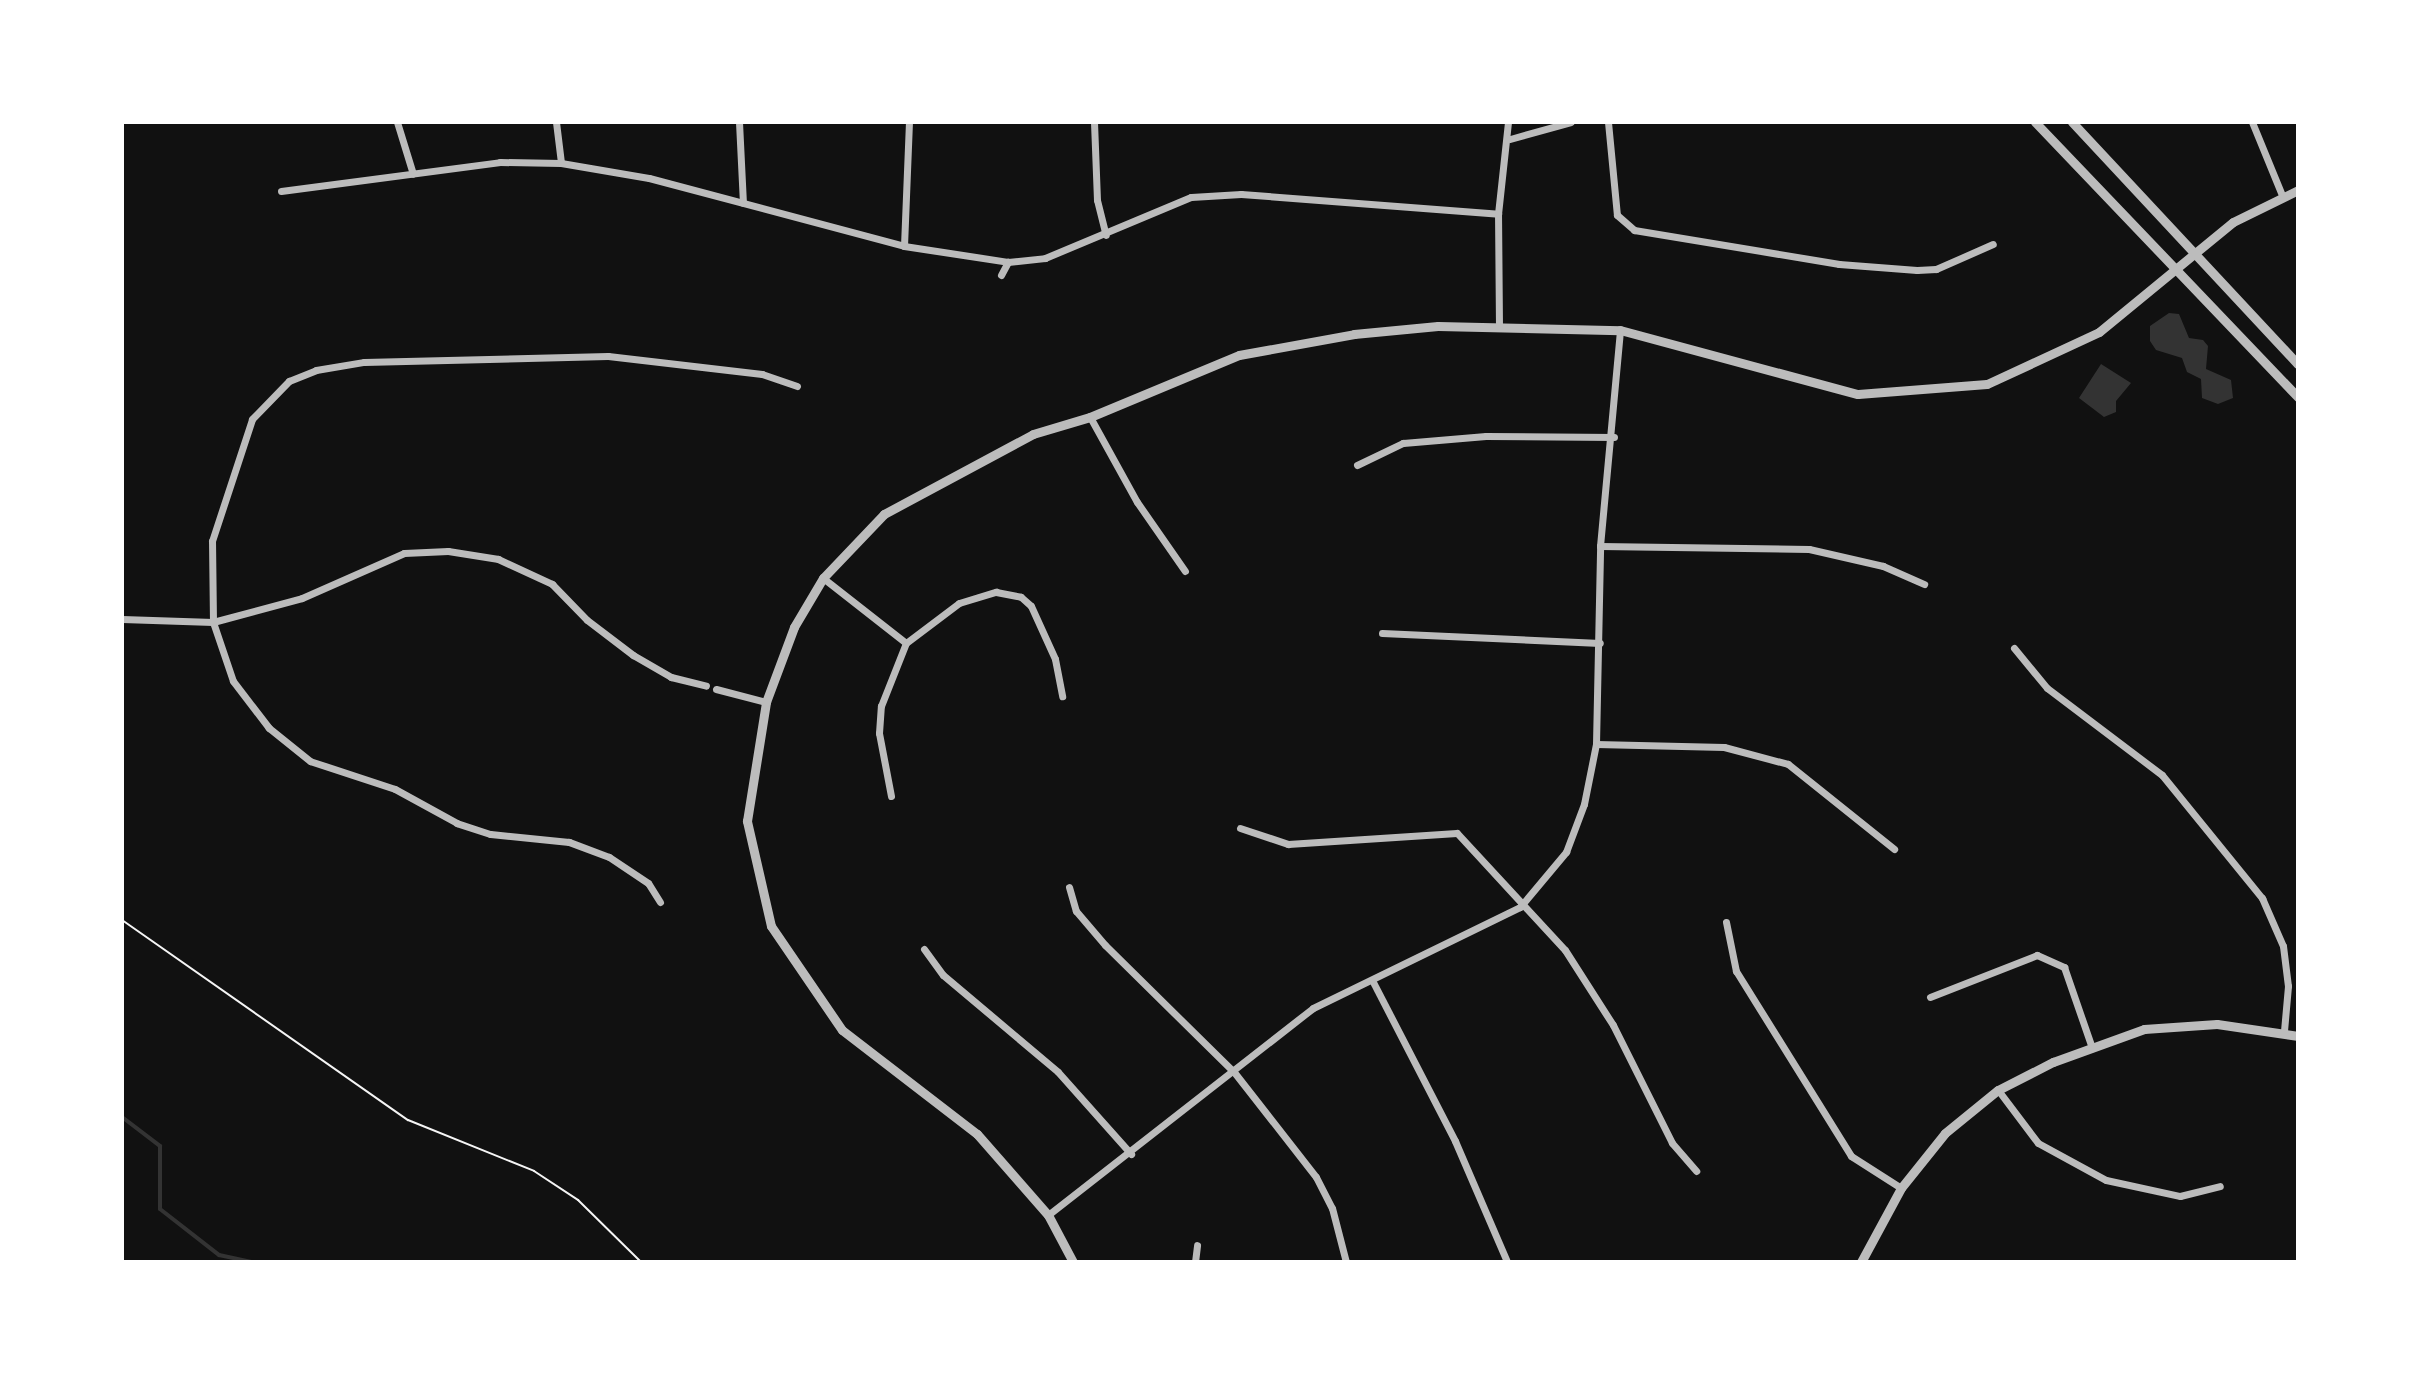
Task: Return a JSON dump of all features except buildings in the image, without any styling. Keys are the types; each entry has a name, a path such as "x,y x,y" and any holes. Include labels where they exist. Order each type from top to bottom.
{"street":[{"path":"397,122 413,174"},
{"path":"556,122 561,163"},
{"path":"739,122 743,203"},
{"path":"904,246 909,122"},
{"path":"1094,122 1097,200 1106,235"},
{"path":"1499,326 1498,214 1510,139 1508,122"},
{"path":"1510,139 1571,122"},
{"path":"1608,122 1617,215 1634,230 1839,264 1917,270 1936,269 1993,244"},
{"path":"2035,122 2298,397"},
{"path":"2072,122 2298,364"},
{"path":"2252,122 2282,195"},
{"path":"281,191 500,162 561,163 649,178 904,246 1008,262 1045,258 1191,197 1216,195 1498,214"},
{"path":"1073,1262 1048,1215 977,1134 842,1030 771,926 747,821 766,702 794,627 823,578 884,514 1033,434 1090,417 1239,355 1354,334 1499,326 1620,330 1858,394 1987,384 2099,332 2193,252 2282,195 2298,190"},
{"path":"1001,275 1008,262"},
{"path":"1048,1215 1131,1154 1313,1008 1520,907 1566,852 1584,804 1596,744 1600,546 1614,437 1620,330"},
{"path":"660,902 648,883 609,857 569,842 490,834 457,823 395,789 310,761 269,728 233,681 213,622 212,541 252,419 289,381 316,370 364,362 608,356 762,374 797,386"},
{"path":"1090,417 1137,502 1185,571"},
{"path":"1357,465 1403,443 1486,436 1614,437"},
{"path":"1600,546 1809,549 1883,566 1924,584"},
{"path":"122,619 213,622 302,598 404,553 448,551 498,559 552,584 587,620 633,655 671,677 706,686"},
{"path":"823,578 906,643"},
{"path":"891,796 879,733 881,706 906,643 978,594 1021,597 1031,606 1051,647 1062,696"},
{"path":"1382,633 1600,643"},
{"path":"2014,648 2047,688 2162,775 2262,898 2283,946 2288,986 2284,1031"},
{"path":"716,689 766,702"},
{"path":"1596,744 1724,747 1788,764 1894,849"},
{"path":"1240,828 1288,844 1457,833 1520,907 1565,950 1613,1025 1672,1143 1696,1171"},
{"path":"1069,887 1076,911 1105,945 1234,1072 1316,1177 1332,1208 1346,1262"},
{"path":"1726,922 1736,971 1851,1156 1901,1188"},
{"path":"924,949 943,975 1058,1072 1131,1154"},
{"path":"1930,997 2037,955 2064,967 2092,1048"},
{"path":"1372,980 1455,1141 1507,1262"},
{"path":"1861,1262 1901,1188 1945,1133 1998,1090 2092,1048 2144,1029 2217,1024 2284,1031 2298,1036"},
{"path":"1998,1090 2038,1143 2106,1180 2180,1196 2220,1186"},
{"path":"1195,1262 1197,1245"}],"path":[{"path":"122,920 408,1120 534,1171 578,1200 641,1262"}],"shaded area":[{"path":"2169,313 2179,314 2189,338 2203,340 2208,346 2206,369 2231,380 2233,398 2218,404 2202,398 2201,379 2187,372 2182,358 2156,350 2150,341 2150,326"},
{"path":"2101,364 2131,383 2116,401 2116,412 2104,417 2079,398"}],"waterway":[{"path":"122,1117 160,1146 160,1209 219,1255 251,1262"}]}
